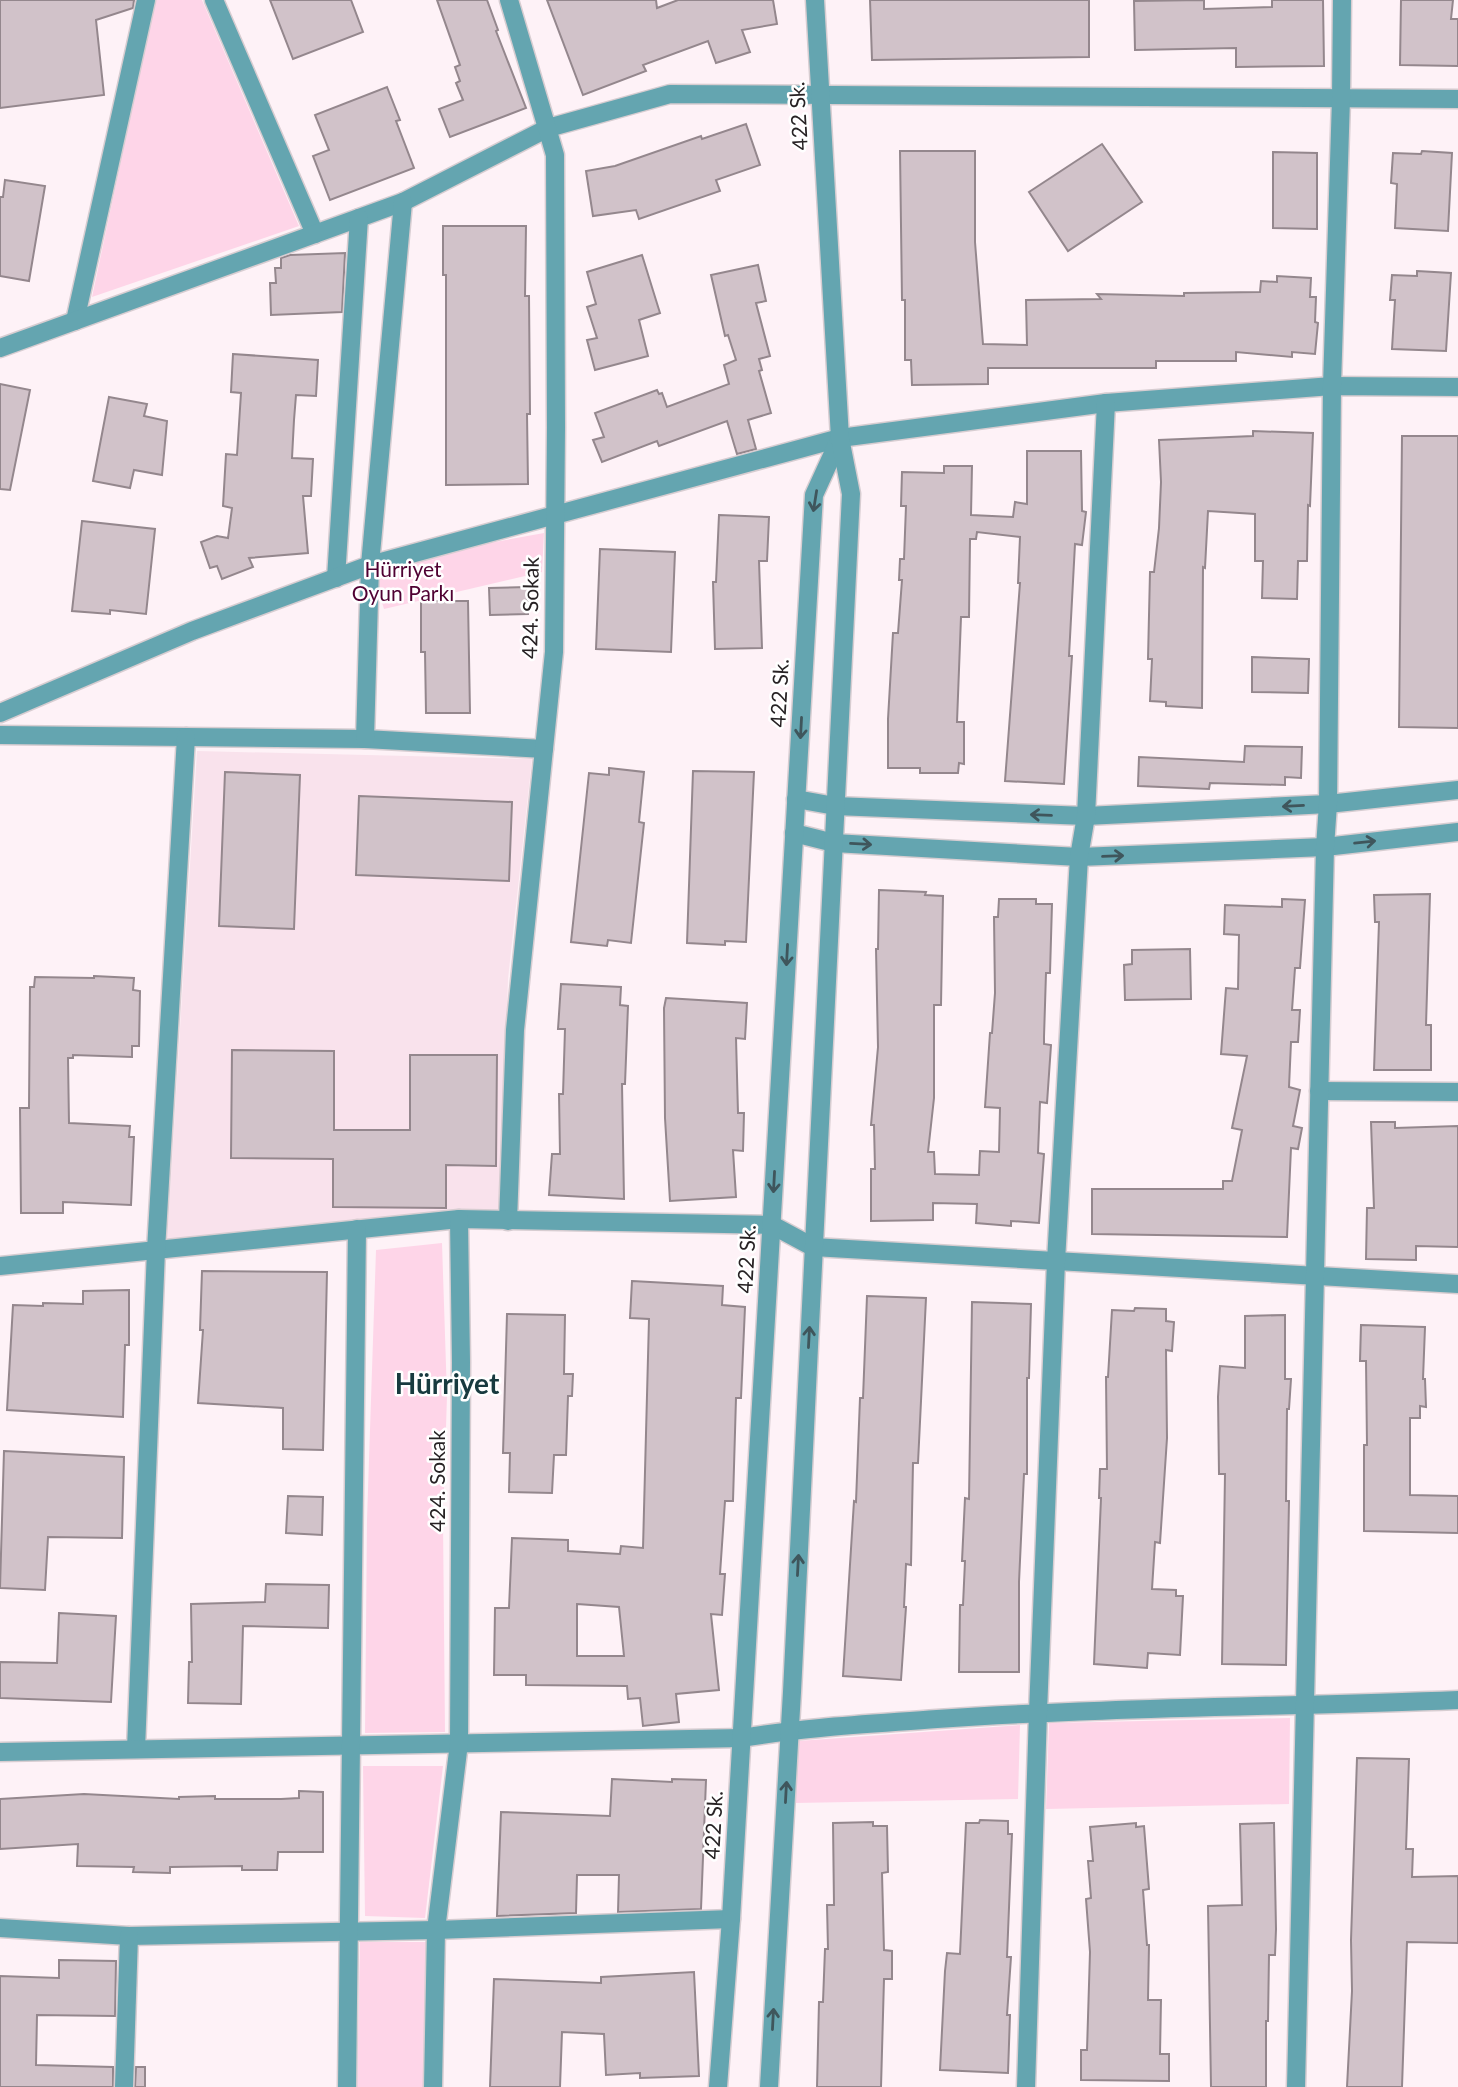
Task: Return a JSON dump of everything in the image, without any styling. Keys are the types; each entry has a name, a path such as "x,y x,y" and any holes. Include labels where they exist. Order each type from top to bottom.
{"street":[{"path":"75,321 146,0"},
{"path":"214,0 315,234"},
{"name":"424. Sokak","path":"509,0 555,155 554,652 515,1030 509,1221"},
{"name":"422 Sk.","path":"769,2087 790,1730 851,494 840,438 815,0"},
{"path":"1296,2087 1314,1275 1328,804 1332,386 1342,0"},
{"path":"0,348 403,202 548,128 670,94 1458,99"},
{"path":"365,739 370,565 403,202"},
{"path":"336,578 359,218"},
{"path":"0,713 192,631 370,565 840,438 1106,403 1332,386 1458,387"},
{"path":"1026,2087 1056,1261 1079,857 1086,817 1106,403"},
{"name":"422 Sk.","path":"718,2087 742,1738 814,495 840,438"},
{"path":"0,735 365,739 544,749"},
{"path":"136,1749 156,1250 186,737"},
{"path":"796,799 835,806 1086,817 1328,804 1458,790"},
{"path":"794,833 834,843 1079,857 1325,847 1458,832"},
{"path":"1319,1091 1458,1091"},
{"path":"0,1266 459,1219 772,1225 813,1247 1458,1284"},
{"name":"424. Sokak","path":"433,2087 436,1930 459,1743 459,1219"},
{"path":"348,2087 357,1229"},
{"path":"0,1752 742,1738 790,1730 1038,1712 1458,1700"},
{"path":"0,1928 130,1936 436,1930 731,1919"},
{"path":"124,2087 130,1936"}],"shaded area":[{"path":"197,751 532,759 508,979 500,1212 167,1241"}],"green space":[{"path":"155,0 202,0 299,226 92,297"},
{"name":"Hürriyet Oyun Parkı","path":"544,533 542,572 384,609 370,565"},
{"path":"442,1243 447,1396 443,1521 445,1732 365,1733 367,1520 376,1250"},
{"path":"1290,1718 1289,1804 1046,1809 1049,1723"},
{"path":"1020,1725 1018,1799 794,1803 798,1741"},
{"path":"363,1766 443,1766 425,1918 365,1916"},
{"path":"360,1942 427,1942 423,2087 357,2087"}],"building":[{"path":"0,0 134,0 133,8 96,20 104,95 0,108"},
{"path":"270,0 351,0 363,32 293,59"},
{"path":"437,0 487,0 526,108 450,137 439,109 463,100 456,83 460,81 455,67 460,65"},
{"path":"547,0 656,0 657,8 678,0 773,0 777,24 742,30 750,52 716,63 708,41 643,65 646,71 583,95"},
{"path":"870,0 1089,0 1089,57 872,60"},
{"path":"1204,0 1204,9 1272,7 1272,0 1323,0 1324,66 1236,67 1236,48 1135,50 1134,1"},
{"path":"1401,0 1453,0 1451,19 1458,19 1458,66 1400,65"},
{"path":"387,87 400,120 396,121 414,168 330,200 313,156 329,150 315,115"},
{"path":"746,124 760,165 716,180 720,191 639,219 636,210 593,216 586,171 615,166 701,136 702,139"},
{"path":"1102,144 1142,202 1068,251 1029,192"},
{"path":"900,151 975,151 975,242 983,344 1027,345 1026,300 1101,299 1097,294 1184,296 1184,293 1260,292 1261,281 1277,282 1277,276 1311,278 1310,297 1316,297 1315,322 1318,323 1315,354 1292,352 1292,357 1236,352 1236,361 1156,361 1156,368 988,368 988,384 912,385 911,360 905,360"},
{"path":"1422,151 1452,153 1448,231 1395,228 1397,184 1391,183 1393,153 1421,154"},
{"path":"1273,152 1317,153 1317,229 1273,228"},
{"path":"5,180 45,186 29,281 0,276 0,197 3,197"},
{"path":"443,226 526,226 525,296 529,296 530,414 527,414 528,484 446,485 446,275 443,275"},
{"path":"345,253 342,312 271,315 270,283 276,283 275,268 281,268 281,258 290,255"},
{"path":"642,255 660,313 639,320 648,356 595,370 587,340 597,338 587,307 596,304 587,272"},
{"path":"758,265 766,301 756,303 770,356 759,359 762,370 759,371 771,413 748,420 756,449 737,454 727,421 659,446 657,441 602,462 593,440 604,437 595,413 657,390 659,394 662,393 667,407 729,384 724,365 736,360 728,335 725,336 711,275"},
{"path":"1417,271 1451,273 1446,351 1392,349 1395,300 1390,300 1392,275 1417,276"},
{"path":"233,354 318,360 316,396 296,395 292,458 313,459 311,496 303,496 308,553 249,558 253,567 222,579 217,566 210,568 201,542 217,536 228,538 232,508 223,506 226,454 237,455 241,393 231,392"},
{"path":"0,384 30,390 10,490 0,489"},
{"path":"109,397 147,404 144,416 167,421 162,475 134,470 130,488 93,481"},
{"path":"1253,431 1313,433 1307,561 1298,561 1297,599 1262,598 1263,561 1255,561 1255,514 1208,511 1205,568 1203,567 1202,708 1166,706 1166,702 1150,701 1150,572 1154,572 1159,528 1159,440 1253,436"},
{"path":"1402,436 1458,436 1458,728 1399,727"},
{"path":"1027,451 1081,451 1082,511 1086,512 1082,545 1075,544 1069,656 1072,656 1064,784 1005,781 1020,583 1020,537 977,532 976,539 970,539 969,617 961,617 957,722 964,722 964,764 959,763 958,773 920,773 920,768 888,768 893,633 898,633 902,580 899,580 900,559 904,559 906,506 901,506 902,472 944,473 944,466 972,466 971,515 1013,517 1015,502 1027,504"},
{"path":"719,515 769,517 767,561 759,561 762,648 715,649 713,582 716,582"},
{"path":"82,521 155,529 146,614 110,610 110,614 72,611"},
{"path":"600,549 675,552 671,652 596,649"},
{"path":"527,587 528,614 490,615 489,588"},
{"path":"421,601 468,601 470,713 426,713 425,652 421,652"},
{"path":"1252,657 1309,659 1308,693 1252,692"},
{"path":"1245,746 1302,747 1301,778 1285,777 1285,785 1210,783 1209,789 1138,786 1139,757 1244,762"},
{"path":"609,768 644,772 639,822 644,823 631,943 608,940 607,946 571,942 589,773 609,775"},
{"path":"693,771 754,772 746,942 725,941 725,945 687,943"},
{"path":"225,772 300,775 294,929 219,926"},
{"path":"359,796 512,802 509,881 356,875"},
{"path":"879,890 926,892 925,895 943,896 941,1005 934,1005 934,1098 928,1152 934,1152 935,1174 979,1175 980,1151 999,1152 1000,1108 985,1107 995,993 994,917 998,917 999,899 1036,899 1036,904 1052,904 1050,973 1046,973 1044,1037 1044,1044 1051,1045 1047,1103 1040,1102 1038,1153 1044,1154 1039,1223 1011,1221 1011,1226 976,1223 977,1204 933,1203 933,1220 871,1221 871,1169 875,1169 874,1125 871,1125 878,1047 876,949"},
{"path":"1430,894 1426,1025 1431,1025 1431,1070 1374,1070 1379,922 1375,922 1374,895"},
{"path":"1282,899 1305,900 1300,968 1295,968 1292,1010 1300,1010 1298,1042 1291,1042 1289,1087 1300,1090 1293,1126 1302,1128 1298,1149 1291,1148 1287,1237 1092,1234 1092,1189 1223,1189 1223,1181 1232,1181 1242,1130 1232,1128 1247,1056 1221,1054 1226,988 1238,989 1239,935 1224,934 1225,905 1282,907"},
{"path":"1190,949 1191,999 1125,1000 1124,965 1132,964 1132,950"},
{"path":"35,977 134,978 133,990 140,991 139,1046 132,1046 132,1057 73,1055 73,1058 68,1058 69,1123 130,1126 129,1137 134,1137 131,1205 63,1202 63,1213 21,1213 20,1108 29,1108 30,987 34,987"},
{"path":"561,984 621,987 620,1005 628,1006 625,1084 622,1084 624,1199 549,1195 552,1154 560,1154 559,1094 563,1094 565,1029 558,1029"},
{"path":"666,998 747,1003 745,1039 736,1038 738,1113 744,1113 743,1151 733,1150 736,1197 670,1201 665,1118"},
{"path":"232,1050 334,1051 334,1130 410,1130 410,1055 497,1055 496,1166 446,1165 446,1208 333,1207 333,1159 231,1158"},
{"path":"1371,1122 1395,1122 1395,1128 1458,1126 1458,1247 1416,1246 1416,1260 1366,1259 1367,1208 1374,1208"},
{"path":"202,1271 327,1272 323,1450 283,1449 283,1408 198,1403 203,1330 200,1330"},
{"path":"632,1281 723,1286 722,1305 745,1307 741,1398 736,1398 733,1501 725,1501 720,1574 725,1574 722,1615 711,1614 719,1690 676,1694 679,1722 643,1726 640,1698 628,1699 627,1686 526,1685 526,1675 494,1675 495,1608 509,1608 512,1538 568,1540 568,1551 620,1554 621,1546 643,1548 649,1319 630,1318","holes":["577,1604 619,1607 624,1656 577,1656"]},
{"path":"129,1290 129,1345 125,1345 123,1417 7,1410 13,1305 83,1304 83,1291"},
{"path":"867,1296 926,1298 918,1463 913,1463 911,1565 906,1564 901,1680 843,1676 854,1501 856,1502 860,1398 863,1398"},
{"path":"972,1302 1031,1304 1027,1378 1027,1474 1024,1474 1019,1582 1019,1672 959,1672 960,1605 963,1605 965,1561 962,1561 965,1498 969,1499"},
{"path":"1135,1308 1166,1309 1166,1321 1174,1322 1172,1351 1166,1350 1167,1438 1160,1543 1155,1542 1152,1589 1176,1590 1176,1596 1183,1596 1180,1655 1148,1653 1147,1668 1094,1664 1100,1469 1107,1469 1106,1377 1112,1310 1134,1311"},
{"path":"507,1314 565,1315 564,1374 573,1374 572,1396 568,1396 566,1455 554,1455 552,1493 509,1492 510,1453 503,1453"},
{"path":"1285,1315 1285,1379 1291,1379 1287,1409 1286,1501 1289,1501 1286,1665 1222,1664 1225,1474 1219,1474 1220,1366 1245,1368 1245,1316"},
{"path":"1361,1325 1425,1327 1423,1379 1426,1407 1420,1406 1420,1418 1410,1418 1410,1495 1458,1496 1458,1533 1364,1531 1366,1361 1360,1361"},
{"path":"4,1451 124,1457 122,1538 48,1537 45,1590 0,1588"},
{"path":"288,1496 323,1497 322,1535 286,1533"},
{"path":"266,1584 329,1585 328,1628 243,1626 241,1704 188,1703 189,1662 192,1662 191,1604 265,1602"},
{"path":"59,1613 116,1616 111,1702 0,1698 0,1662 57,1663"},
{"path":"1357,1758 1409,1759 1406,1849 1413,1849 1412,1877 1458,1876 1458,1943 1407,1942 1402,2087 1347,2087"},
{"path":"612,1779 672,1782 672,1779 706,1780 701,1909 618,1912 619,1875 577,1875 576,1913 497,1916 501,1812 610,1816"},
{"path":"299,1791 323,1792 323,1852 278,1852 277,1870 242,1870 242,1866 170,1867 170,1873 133,1872 134,1867 77,1866 78,1844 0,1849 0,1799 84,1794 179,1799 215,1796 215,1799 281,1799 299,1798"},
{"path":"980,1820 1008,1821 1008,1834 1012,1834 1007,1957 1011,1957 1007,2015 1010,2015 1008,2073 940,2070 947,1953 960,1954 966,1823 979,1823"},
{"path":"873,1822 873,1826 887,1826 888,1872 882,1873 884,1950 892,1951 892,1979 884,1979 881,2087 817,2087 819,2002 823,2002 825,1949 828,1949 827,1905 834,1905 833,1823"},
{"path":"1136,1823 1136,1827 1144,1826 1149,1889 1143,1890 1149,1945 1148,2000 1161,2000 1160,2054 1169,2054 1169,2081 1081,2080 1081,2050 1087,2050 1090,1952 1086,1899 1091,1898 1088,1861 1093,1861 1090,1827"},
{"path":"1274,1823 1276,1929 1275,1955 1269,1955 1266,2087 1211,2087 1208,1906 1242,1905 1240,1824"},
{"path":"59,1960 116,1961 115,2016 37,2015 36,2065 113,2067 113,2087 0,2087 0,1976 59,1978"},
{"path":"694,1972 699,2076 640,2078 640,2073 606,2075 604,2034 562,2032 560,2087 490,2087 494,1979 601,1983 601,1977"},
{"path":"136,2067 145,2067 145,2087 135,2087"}],"district":[{"name":"Hürriyet","path":"447,1384"}]}
